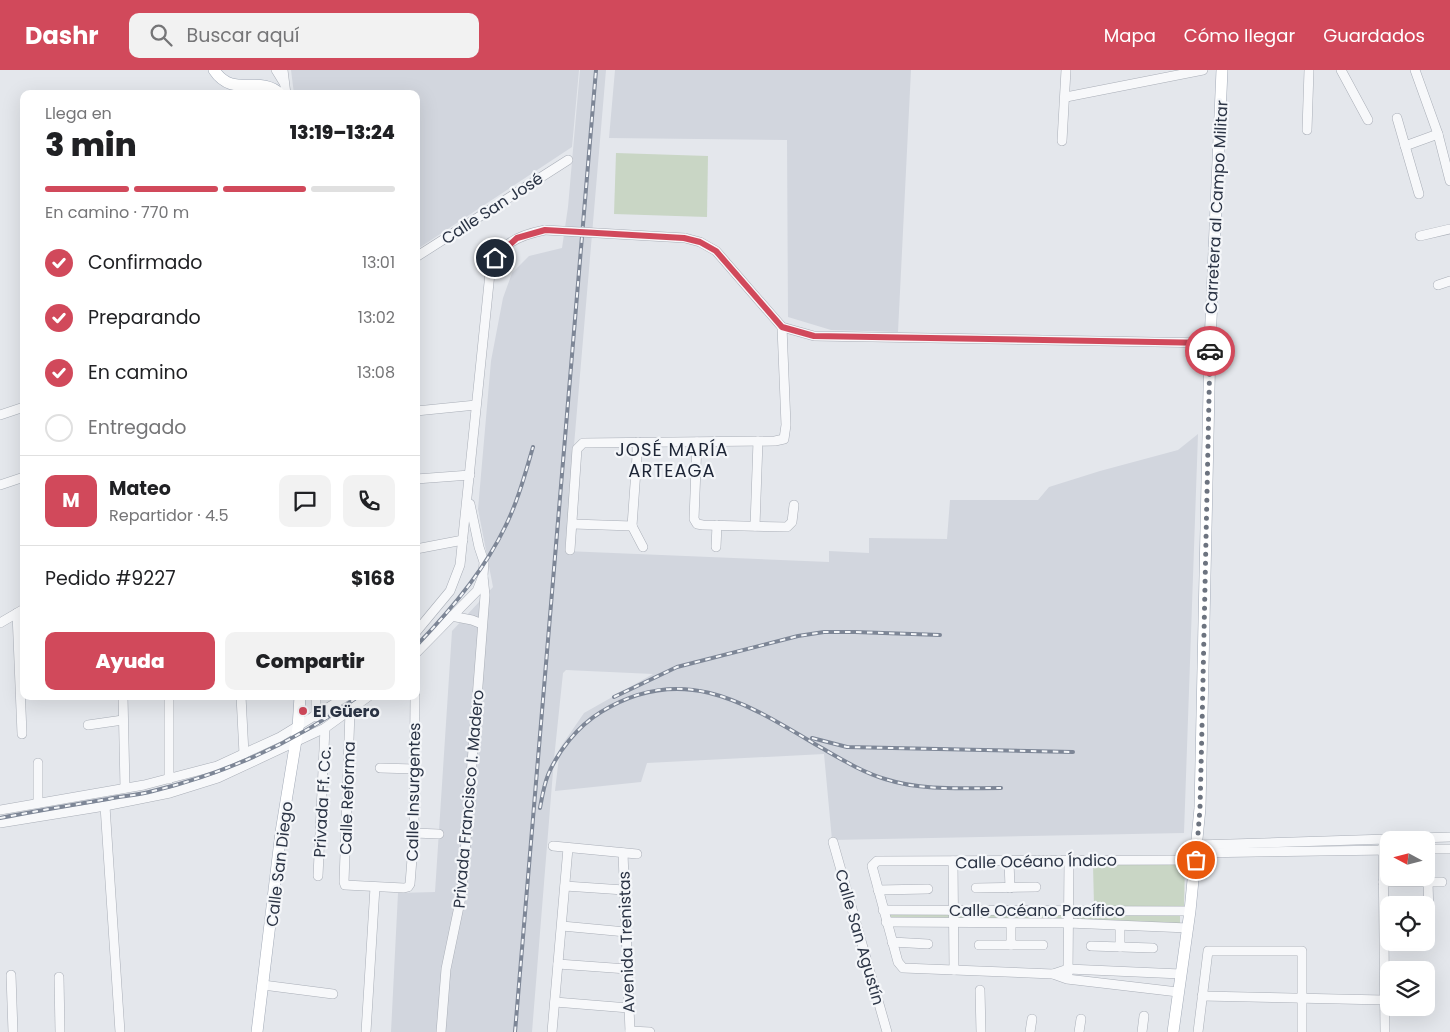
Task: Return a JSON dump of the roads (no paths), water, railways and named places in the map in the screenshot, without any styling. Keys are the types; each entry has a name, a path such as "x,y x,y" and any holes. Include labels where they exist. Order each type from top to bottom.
{"main road":[{"path":"214,70 222,80 230,84 266,86 280,90"},
{"name":"Carretera al Campo Militar","path":"1173,1032 1188,928 1196,853 1202,714 1210,343 1222,70"},
{"name":"Calle San Diego","path":"257,1032 281,832 298,728 300,700"}],"street":[{"path":"276,70 284,90"},
{"path":"283,70 284,90"},
{"path":"1062,141 1066,97 1066,70"},
{"path":"1066,97 1203,70"},
{"path":"1307,130 1309,70"},
{"path":"1341,70 1368,120"},
{"path":"1415,70 1438,134 1450,181"},
{"path":"1397,118 1420,194"},
{"path":"1405,146 1438,134"},
{"name":"Calle San José","path":"420,254 568,160"},
{"path":"1420,236 1450,229"},
{"path":"420,626 452,586 460,565 487,289 495,258 517,238 545,230 684,238 700,242 716,251 782,327 814,336 1210,343"},
{"path":"1438,286 1450,280"},
{"path":"570,550 577,449 583,443 776,441 784,439 786,425 782,327"},
{"path":"420,411 476,405"},
{"path":"0,415 20,408"},
{"path":"755,526 758,441"},
{"path":"638,442 632,526 643,547"},
{"path":"697,442 694,519 698,524 703,526 787,527 792,522 794,505"},
{"path":"420,478 470,475"},
{"path":"0,484 20,478"},
{"name":"Privada Francisco I. Madero","path":"441,1032 446,969 462,892 485,595 484,562 468,496"},
{"path":"573,524 632,526"},
{"path":"716,547 717,525"},
{"path":"420,548 463,540"},
{"path":"420,649 477,590 483,576"},
{"path":"0,623 20,611"},
{"path":"451,616 482,624"},
{"path":"21,700 22,734"},
{"path":"123,700 125,788"},
{"path":"169,700 169,780"},
{"path":"241,700 244,754"},
{"path":"316,700 316,717"},
{"path":"0,810 169,780 217,766 298,728 341,700"},
{"path":"0,823 105,806 170,793 218,778 325,728 365,700"},
{"name":"Calle Insurgentes","path":"375,887 408,887 410,884 414,833 415,700"},
{"name":"Calle Reforma","path":"350,711 344,882 345,885 375,887"},
{"path":"88,725 123,720"},
{"name":"Privada Ff. Cc.","path":"318,876 325,728"},
{"path":"38,763 38,803"},
{"path":"380,768 415,769"},
{"path":"105,806 120,1032"},
{"name":"Privada Francisco I. Madero","path":"414,833 439,834"},
{"path":"1435,838 1450,838"},
{"path":"1196,853 1380,840"},
{"name":"Calle San Agustín","path":"833,842 887,1032"},
{"path":"553,846 637,854"},
{"path":"552,1032 568,848"},
{"path":"1435,849 1450,848"},
{"path":"1196,853 1380,850"},
{"name":"Avenida Trenistas","path":"623,853 630,1031"},
{"name":"Calle Océano Índico","path":"878,890 872,869 877,861 1069,860 1196,853"},
{"path":"1068,980 1069,860"},
{"path":"953,861 954,970"},
{"path":"1009,861 1010,888"},
{"path":"1435,882 1442,882"},
{"path":"565,886 624,890"},
{"path":"1383,886 1384,961"},
{"path":"366,1032 375,887"},
{"path":"976,888 1036,887"},
{"path":"928,889 878,890 898,962 903,968 1054,974 1068,980 1178,992"},
{"name":"Calle Océano Pacífico","path":"884,910 1190,911"},
{"name":"Calle Océano Pacífico","path":"886,922 1068,923 1188,928"},
{"path":"1011,923 1011,945"},
{"path":"562,926 626,932"},
{"path":"1120,926 1120,947"},
{"path":"892,942 928,944"},
{"path":"979,945 1043,945"},
{"path":"1091,946 1153,948"},
{"path":"1198,1032 1208,951 1302,951 1302,1032"},
{"path":"558,964 627,969"},
{"path":"1054,974 1068,969 1180,974"},
{"path":"11,975 13,1032"},
{"path":"59,977 60,1032"},
{"path":"263,985 333,994"},
{"path":"980,990 981,1032"},
{"path":"1202,996 1380,1000"},
{"path":"555,1002 629,1008"},
{"path":"1142,1032 1144,1016"},
{"path":"1384,1016 1385,1032"},
{"path":"1030,1032 1032,1019"},
{"path":"1079,1032 1080,1019"},
{"path":"630,1031 650,1032"}],"railway":[{"path":"515,1032 596,70"},
{"path":"420,642 477,575 497,543 514,507 533,447"},
{"path":"614,697 677,667 798,636 824,632 940,635"},
{"path":"540,808 545,783 552,766 563,748 584,724 601,712 631,697 660,690 688,689 714,694 741,704 767,716 852,765 885,779 928,787 1001,788"},
{"path":"0,818 142,794 208,775 260,754 286,741 353,700"},
{"path":"812,738 847,747 1073,752"}],"place":[{"name":"El Güero","path":"303,711"}],"district":[{"name":"JOSÉ MARÍA ARTEAGA","path":"672,460"}]}
